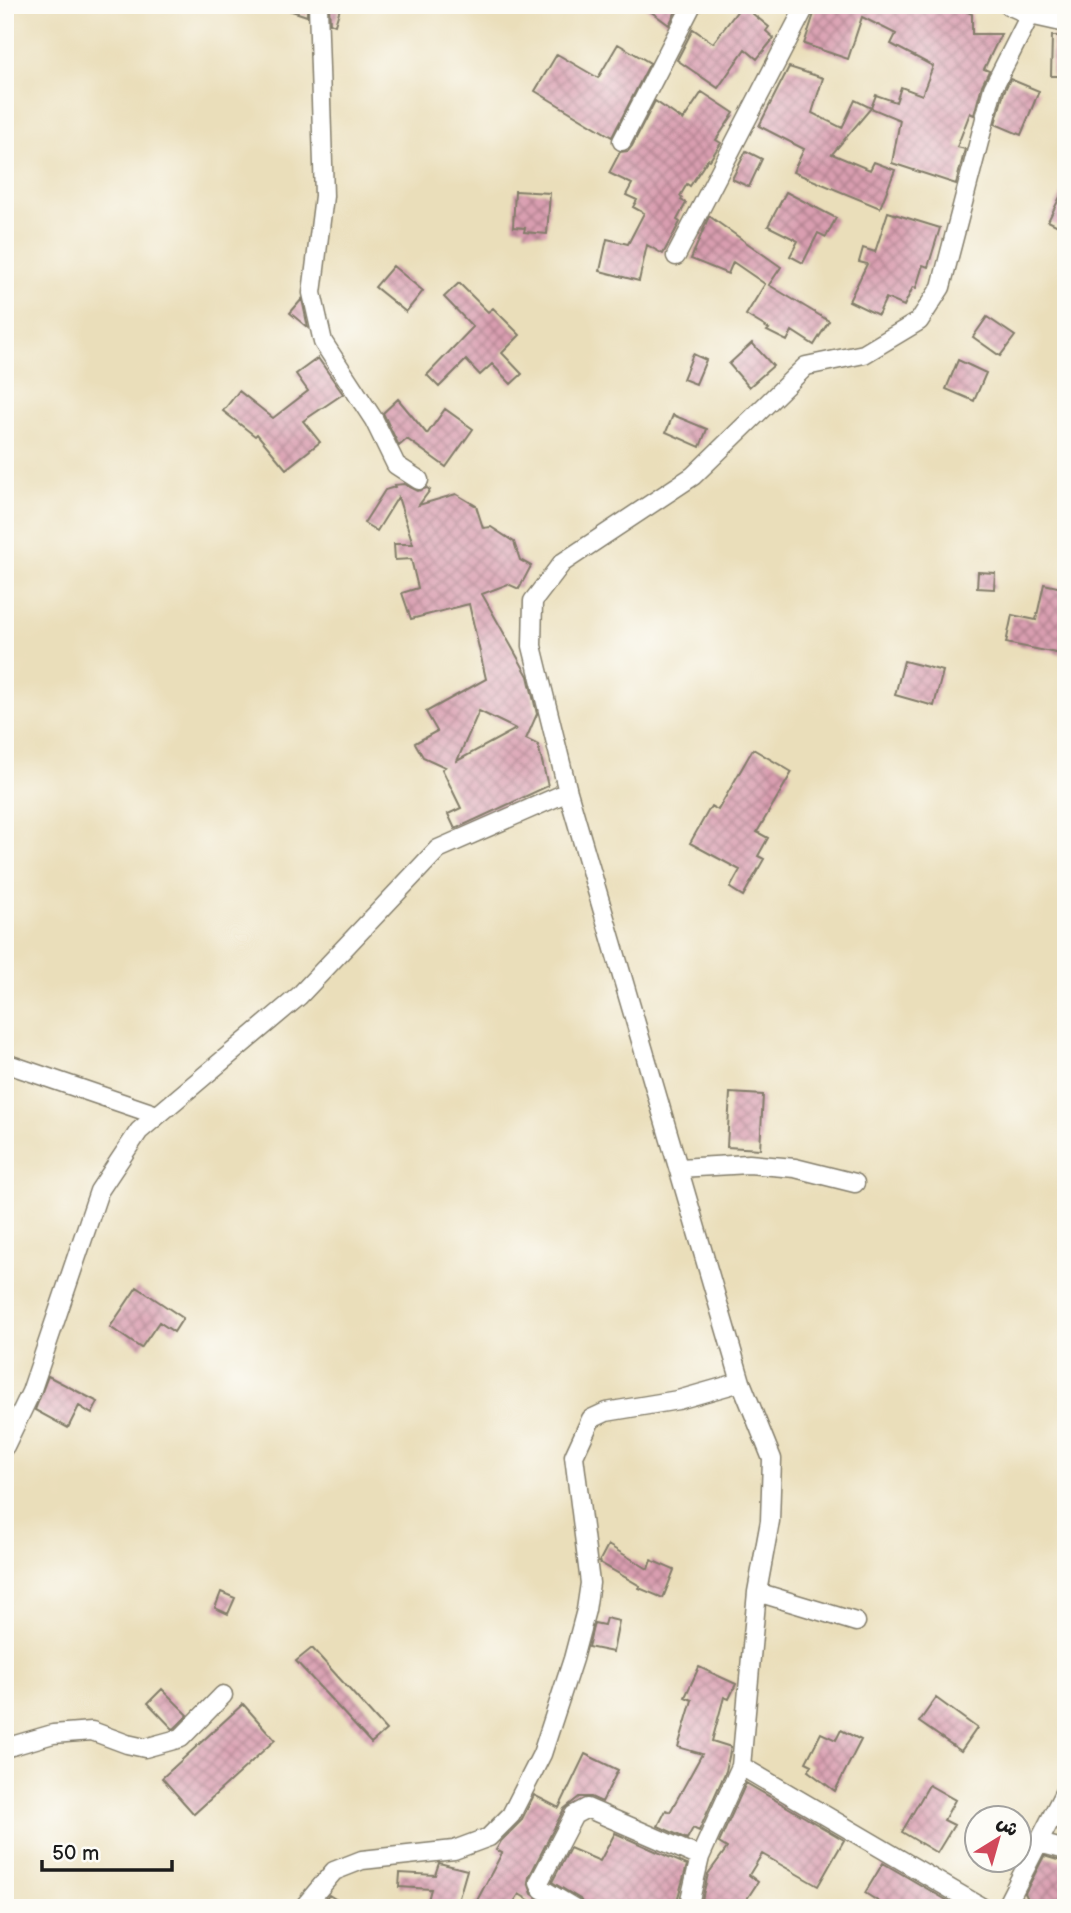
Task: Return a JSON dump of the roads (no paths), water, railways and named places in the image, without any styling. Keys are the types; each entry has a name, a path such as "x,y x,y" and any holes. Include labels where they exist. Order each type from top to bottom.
{"street":[{"path":"318,5 324,196 312,293 323,342 374,420 396,465 419,480"},
{"path":"622,141 692,5"},
{"path":"676,256 806,5"},
{"path":"1008,5 1066,23"},
{"path":"688,1908 700,1857 741,1766 757,1592 770,1521 772,1459 741,1382 568,792 532,646 533,601 562,563 692,476 806,366 863,354 919,321 941,287 993,88 1031,10"},
{"path":"5,1446 31,1392 99,1191 139,1131 299,996 438,849 568,792"},
{"path":"5,1063 157,1115"},
{"path":"679,1168 760,1165 795,1168 855,1183"},
{"path":"303,1908 334,1871 362,1860 454,1850 489,1836 511,1815 542,1754 586,1610 590,1583 574,1456 591,1419 606,1412 678,1400 741,1382"},
{"path":"757,1592 856,1622"},
{"path":"5,1748 52,1734 92,1731 145,1748 181,1738 223,1695"},
{"path":"741,1766 983,1908"},
{"path":"1005,1908 1066,1789"},
{"path":"573,1908 542,1889 539,1882 574,1815 581,1809 587,1808 700,1857"},
{"path":"1039,1843 1066,1850"}]}
